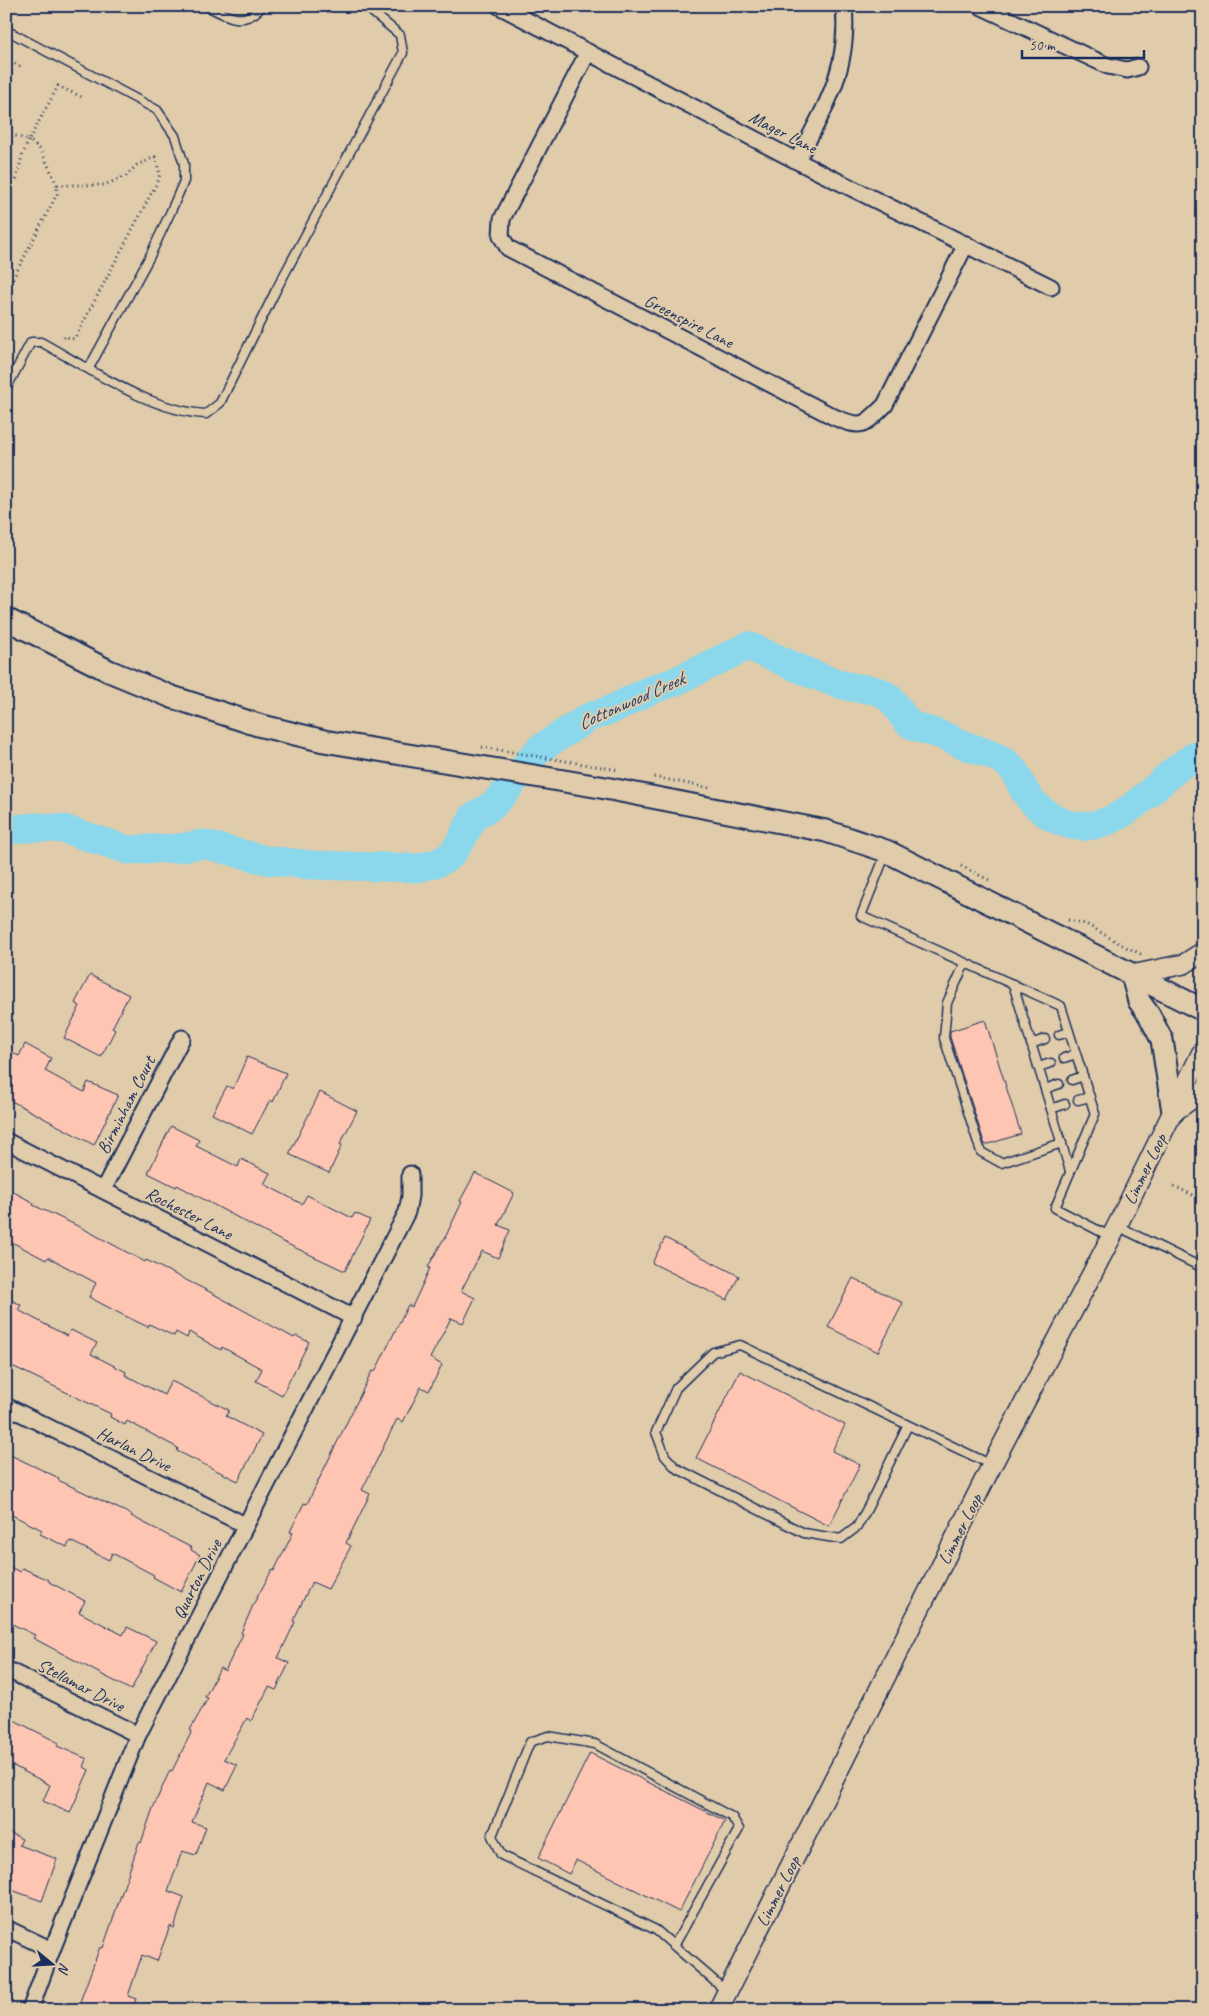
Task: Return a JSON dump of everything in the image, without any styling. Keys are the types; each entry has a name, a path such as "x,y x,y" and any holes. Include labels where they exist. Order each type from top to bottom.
{"main road":[{"path":"6,619 109,671 163,693 258,726 324,741 482,753 600,787 806,826 886,851 1203,1010"},
{"path":"1132,975 1138,1001 1149,1015 1162,1040 1173,1112"}],"street":[{"name":"Mager Lane","path":"500,6 797,161 1051,287"},
{"path":"797,161 836,85 842,58 846,24 844,6"},
{"path":"980,6 1108,66 1127,70 1138,67"},
{"name":"Greenspire Lane","path":"588,52 502,219 501,236 508,248 826,413 854,425 869,421 885,405 966,244"},
{"path":"1132,975 1184,964 1203,952"},
{"name":"Birminham Court","path":"103,1190 182,1038"},
{"name":"Limmer Loop","path":"718,2010 992,1465 1114,1232 1203,1050"},
{"path":"1173,1112 1203,1091"},
{"name":"Rochester Lane","path":"6,1141 354,1318"},
{"name":"Quarton Drive","path":"30,2010 138,1735 407,1212 410,1196 410,1174"},
{"name":"Harlan Drive","path":"6,1406 246,1525"},
{"name":"Stellamar Drive","path":"6,1669 138,1735"},
{"path":"6,1928 52,1950"}],"lane":[{"path":"207,6 226,16 247,19 256,14 262,6"},
{"path":"6,389 31,342 41,342 146,399 190,413 206,414 220,403 276,290 403,53 400,35 365,6"},
{"path":"6,30 157,110 175,136 184,164 184,181 171,211 150,256 89,368"},
{"path":"886,851 861,916 1061,1006 1095,1114 1055,1208 1203,1268"},
{"path":"965,963 947,1003 944,1038 981,1152 1002,1163 1062,1143"},
{"path":"1013,984 1070,1171"},
{"path":"1059,1035 1069,1032"},
{"path":"1031,1044 1045,1039"},
{"path":"1064,1058 1076,1054"},
{"path":"1038,1067 1051,1063"},
{"path":"1072,1080 1083,1076"},
{"path":"1045,1089 1058,1084"},
{"path":"1078,1100 1090,1096"},
{"path":"1051,1109 1065,1104"},
{"path":"908,1425 856,1527 841,1539 804,1533 676,1468 665,1456 656,1432 676,1388 713,1352 740,1344 992,1465"},
{"path":"674,1946 739,1829 732,1817 595,1744 548,1736 530,1742 492,1836 501,1855 656,1930 674,1946 727,1992"}],"path":[{"path":"6,59 21,67"},
{"path":"16,180 22,156 29,140 58,86 84,98"},
{"path":"6,133 29,140 40,150 58,185 57,194 6,292"},
{"path":"57,351 65,336 72,339 75,338 160,174 155,157 137,165 126,176 104,185 58,185"},
{"path":"6,312 8,313 6,319"},
{"path":"482,753 616,769"},
{"path":"1174,1186 1203,1200"}],"building":[{"path":"90,975 129,995 112,1028 115,1030 101,1057 64,1038 80,1006 75,1003"},
{"path":"985,1020 1021,1134 985,1145 950,1037 950,1031"},
{"path":"25,1044 51,1058 45,1071 84,1092 88,1082 118,1095 94,1145 6,1098 6,1049 19,1056"},
{"path":"247,1057 286,1073 273,1102 270,1100 252,1134 212,1114 227,1086 233,1089"},
{"path":"320,1092 357,1111 340,1144 342,1145 329,1173 289,1154"},
{"path":"171,1126 199,1140 196,1146 238,1167 241,1159 270,1173 264,1184 302,1204 307,1195 352,1218 355,1213 370,1220 345,1271 283,1242 177,1185 176,1187 148,1173"},
{"path":"475,1173 514,1193 498,1225 510,1230 498,1258 482,1251 461,1291 475,1298 463,1323 451,1318 430,1358 442,1365 429,1391 421,1387 403,1422 397,1419 362,1490 370,1494 346,1543 351,1546 328,1589 312,1582 278,1658 289,1663 276,1690 269,1687 251,1721 247,1718 224,1759 237,1765 225,1790 209,1782 192,1822 206,1827 196,1855 182,1851 168,1891 184,1897 174,1928 170,1926 157,1961 142,1955 128,1996 136,1999 132,2010 77,2010 100,1947 103,1948 139,1842 141,1843 153,1808 170,1770 172,1771 192,1731 190,1730 208,1698 205,1697 220,1668 225,1671 243,1634 241,1633 254,1603 272,1570 274,1571 293,1533 290,1532 304,1503 307,1504 372,1371 375,1372 408,1305 412,1307 430,1268 428,1267 444,1240 462,1202 460,1201"},
{"path":"6,1188 34,1203 33,1205 82,1228 145,1262 146,1260 210,1292 294,1338 296,1336 309,1342 282,1395 256,1381 262,1369 222,1347 221,1350 189,1332 187,1338 176,1332 174,1336 149,1324 148,1327 121,1314 89,1297 96,1283 48,1257 46,1260 6,1239"},
{"path":"665,1238 739,1276 727,1300 652,1263"},
{"path":"853,1278 903,1303 878,1352 828,1327"},
{"path":"6,1297 21,1305 18,1310 67,1336 71,1330 97,1343 91,1354 126,1372 125,1375 164,1395 171,1381 229,1410 226,1416 262,1435 238,1481 177,1451 178,1448 127,1421 125,1425 110,1417 111,1414 6,1363"},
{"path":"740,1371 845,1425 832,1451 860,1465 829,1526 696,1458"},
{"path":"6,1453 132,1515 192,1548 191,1550 200,1555 181,1592 153,1577 154,1575 112,1553 109,1560 70,1541 67,1547 40,1534 42,1530 6,1512"},
{"path":"6,1565 20,1572 22,1568 49,1580 49,1582 85,1601 79,1612 123,1635 127,1627 156,1641 131,1690 33,1638 35,1635 6,1621"},
{"path":"6,1716 59,1743 57,1746 87,1759 84,1767 89,1770 70,1813 43,1801 50,1785 6,1762"},
{"path":"590,1753 725,1821 679,1912 576,1860 569,1874 538,1858"},
{"path":"6,1831 22,1839 19,1845 57,1859 42,1901 6,1888"}],"waterway":[{"name":"Cottonwood Creek","path":"6,830 36,827 64,829 128,850 179,848 203,844 266,860 311,865 418,868 437,863 449,857 459,844 474,816 492,806 541,748 589,717 613,709 648,691 674,682 748,646 822,678 886,695 909,723 914,726 943,735 1005,762 1014,771 1029,797 1042,811 1068,824 1086,826 1103,823 1118,816 1147,795 1188,760 1203,752"}]}
